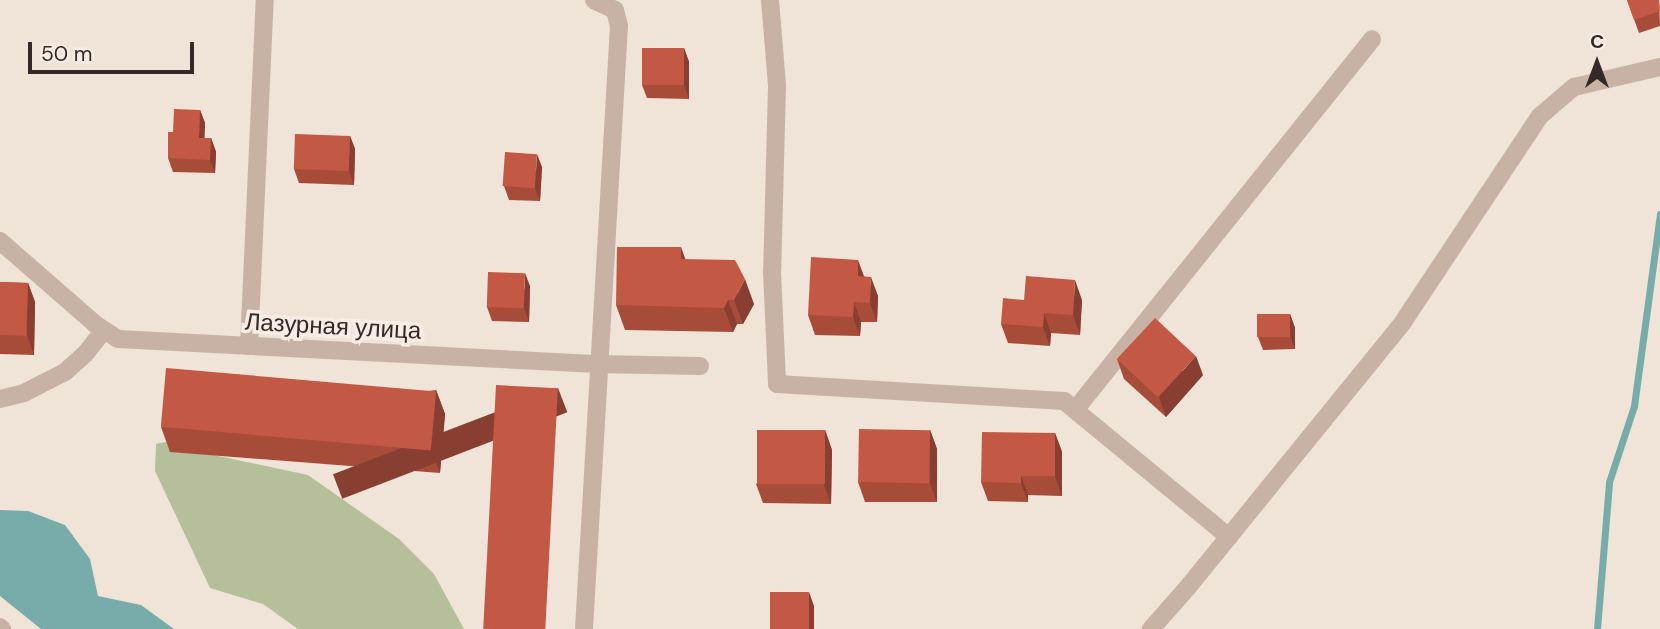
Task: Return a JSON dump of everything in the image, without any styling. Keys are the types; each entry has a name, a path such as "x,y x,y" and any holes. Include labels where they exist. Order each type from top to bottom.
{"street":[{"path":"249,346 265,0"},
{"path":"584,629 597,364 619,26 615,10 594,0"},
{"path":"770,0 777,86 772,272 777,384 1064,401 1229,537"},
{"path":"1074,410 1372,40"},
{"path":"1150,629 1229,537 1403,323 1540,116 1574,87 1660,67"},
{"name":"Лазурная улица","path":"0,241 103,331 118,339 597,364 700,366"},
{"path":"0,399 24,393 65,372 86,354 103,331"}],"green space":[{"path":"174,440 185,449 308,475 399,539 434,574 464,629 298,629 263,604 210,588 155,471 156,444"}],"water":[{"path":"0,510 28,511 65,525 90,559 98,596 141,605 174,629 41,629 0,596"}],"building":[{"path":"1627,0 1659,0 1660,11 1634,20"},
{"path":"642,48 684,48 684,85 642,85"},
{"path":"174,109 200,110 199,138 211,138 210,160 168,158 168,132 173,132"},
{"path":"295,134 350,136 349,171 294,169"},
{"path":"505,152 537,154 535,188 503,186"},
{"path":"617,247 681,247 681,259 735,260 745,279 734,300 728,300 724,308 616,305"},
{"path":"811,257 858,260 858,276 871,277 870,303 854,302 853,317 808,315"},
{"path":"488,272 525,273 524,308 487,307"},
{"path":"1026,276 1075,280 1073,315 1044,313 1043,327 1001,324 1003,298 1024,300"},
{"path":"0,282 28,283 26,336 0,335"},
{"path":"1257,314 1290,314 1290,337 1257,337"},
{"path":"1155,318 1196,356 1158,397 1117,359"},
{"path":"166,368 436,392 431,450 161,427"},
{"path":"496,385 558,388 545,629 483,629"},
{"path":"859,429 930,430 929,483 858,482"},
{"path":"757,430 825,430 825,484 757,484"},
{"path":"982,432 1055,433 1055,476 1021,476 1021,483 981,482"},
{"path":"770,592 809,592 809,629 770,629"}],"waterway":[{"path":"1597,629 1609,482 1634,406 1660,214"}]}
